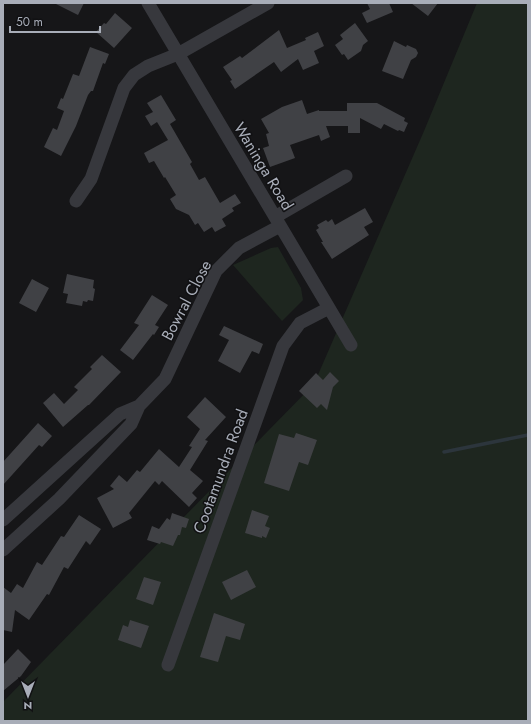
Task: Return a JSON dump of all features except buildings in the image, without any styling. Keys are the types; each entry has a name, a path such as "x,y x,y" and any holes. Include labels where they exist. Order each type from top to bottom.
{"street":[{"name":"Waninga Road","path":"148,3 351,345"},
{"path":"76,201 91,179 124,88 134,75 148,66 178,54 268,3"},
{"name":"Bowral Close","path":"3,550 59,499 131,424 139,406 165,379 216,271 239,248 346,176"},
{"name":"Cootamundra Road","path":"168,665 283,346 300,323 328,308"},
{"name":"Bowral Close","path":"3,520 120,414 139,406"}],"shaded area":[{"path":"477,3 528,3 528,721 3,721 3,702 314,384 424,131"},
{"path":"278,247 301,288 303,300 282,321 233,265 271,248"}],"waterway":[{"path":"444,452 528,435"}]}
